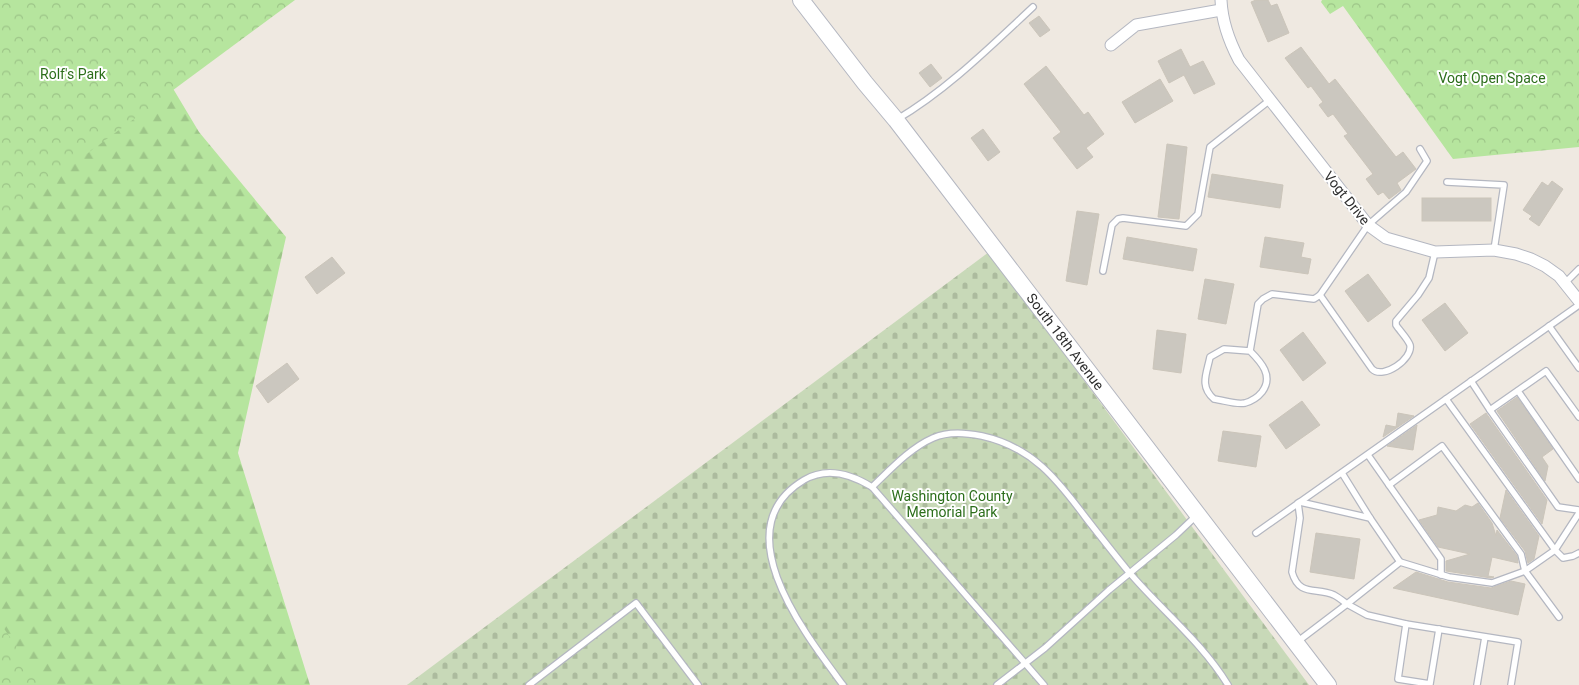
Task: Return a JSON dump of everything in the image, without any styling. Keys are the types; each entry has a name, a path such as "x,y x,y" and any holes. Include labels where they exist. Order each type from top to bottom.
{"street":[{"name":"South 18th Avenue","path":"801,0 896,120 1328,685"},
{"path":"1111,45 1136,25 1221,5"},
{"name":"Vogt Drive","path":"1221,5 1228,40 1239,60 1368,225 1386,238 1435,252 1494,250 1531,259 1545,266 1565,283 1579,303"}],"lane":[{"path":"896,120 920,105 961,73 1033,6"},
{"path":"1103,271 1112,224 1118,220 1123,218 1186,226 1193,220 1198,214 1210,147 1270,100"},
{"path":"1250,351 1258,304 1272,294 1314,299 1320,295 1368,225 1406,192 1428,161 1420,149"},
{"path":"1448,182 1504,185 1494,250"},
{"path":"1320,295 1372,369 1379,373 1390,370 1407,356 1410,350 1410,344 1396,325 1396,321 1418,296 1428,278 1435,252"},
{"path":"1565,283 1579,269"},
{"path":"1256,533 1579,303"},
{"path":"1549,326 1579,368"},
{"path":"1224,349 1250,351 1264,367 1267,380 1261,393 1254,399 1241,403 1214,399 1210,396 1204,384 1210,358 1224,349"},
{"path":"1490,410 1546,371 1579,417"},
{"path":"1342,473 1400,562 1441,574 1492,583 1525,572 1555,550 1579,512 1558,507 1471,381"},
{"path":"1518,391 1579,479"},
{"path":"1446,399 1555,550 1563,558 1579,553"},
{"path":"872,488 899,461 932,438 944,434 974,434 1000,441 1028,455 1059,483 1130,573 1192,637 1228,685"},
{"path":"1389,485 1442,446 1521,554 1525,572 1559,617"},
{"path":"1368,455 1442,559 1441,574"},
{"path":"843,685 806,635 791,609 771,552 769,537 773,512 786,494 808,478 823,473 836,473 856,478 872,488 1044,685"},
{"path":"1299,503 1370,518"},
{"path":"1299,503 1300,518 1292,572 1294,579 1302,588 1333,595 1367,616 1518,642 1511,685"},
{"path":"997,685 1045,648 1198,514"},
{"path":"1296,644 1400,562"},
{"path":"529,685 636,603 698,685"},
{"path":"1406,624 1398,678 1430,684 1438,629"},
{"path":"1477,685 1485,637"}],"green space":[{"name":"Rolf's Park","path":"0,0 295,0 0,218"},
{"path":"120,0 199,132 286,237 238,453 310,685 0,685 0,80"},
{"name":"Vogt Open Space","path":"1322,0 1579,0 1579,147 1453,159 1343,6 1330,14 1321,2"},
{"name":"Washington County Memorial Park","path":"989,252 1309,685 407,685"},
{"path":"0,623 44,685 0,685"}],"building":[{"path":"1268,0 1271,6 1277,4 1289,33 1268,42 1251,2"},
{"path":"1039,16 1050,30 1040,37 1029,23"},
{"path":"1301,47 1329,84 1335,79 1396,157 1403,152 1416,169 1397,183 1401,190 1389,199 1383,192 1378,195 1366,179 1373,174 1344,136 1348,134 1333,114 1328,117 1319,105 1323,102 1311,86 1308,88 1285,58"},
{"path":"1181,49 1190,67 1203,61 1215,84 1194,94 1184,75 1169,83 1158,61"},
{"path":"931,64 942,78 930,87 919,73"},
{"path":"1046,66 1084,115 1088,112 1104,134 1086,148 1093,157 1077,169 1053,138 1061,132 1024,84"},
{"path":"1160,79 1173,101 1135,123 1122,102"},
{"path":"983,129 1000,152 988,161 971,138"},
{"path":"1167,144 1187,147 1179,219 1158,217"},
{"path":"1212,174 1283,185 1280,208 1208,197"},
{"path":"1552,181 1563,189 1539,226 1529,219 1532,216 1523,210 1542,182 1548,186"},
{"path":"1422,198 1491,198 1491,221 1422,221"},
{"path":"1077,211 1099,214 1087,285 1066,281"},
{"path":"1127,237 1197,249 1193,271 1123,259"},
{"path":"1265,237 1304,243 1301,257 1311,259 1308,274 1260,267"},
{"path":"332,257 345,273 317,294 305,277"},
{"path":"1368,274 1391,305 1368,322 1345,291"},
{"path":"1205,279 1234,284 1226,324 1198,319"},
{"path":"1445,303 1468,333 1445,351 1422,320"},
{"path":"1157,330 1186,334 1181,373 1153,369"},
{"path":"1303,332 1326,363 1303,381 1280,350"},
{"path":"287,363 299,379 268,403 256,386"},
{"path":"1517,397 1553,449 1542,457 1548,466 1545,481 1497,411"},
{"path":"1302,401 1320,425 1286,449 1269,425"},
{"path":"1398,413 1414,416 1383,437 1386,425 1396,427"},
{"path":"1486,413 1547,500 1542,524 1470,424"},
{"path":"1417,425 1413,450 1387,446"},
{"path":"1223,431 1261,436 1256,467 1218,461"},
{"path":"1506,490 1539,536 1534,559 1528,563 1525,551 1500,518"},
{"path":"1478,503 1492,523 1496,536 1497,530 1517,556 1518,563 1492,557 1488,576 1494,577 1491,578 1446,571 1446,561 1470,554 1438,547 1419,520 1437,515 1438,507 1456,511 1465,505 1472,507"},
{"path":"1316,533 1360,539 1354,579 1310,572"},
{"path":"1416,572 1448,582 1491,588 1511,581 1525,584 1518,615 1393,588"}]}
